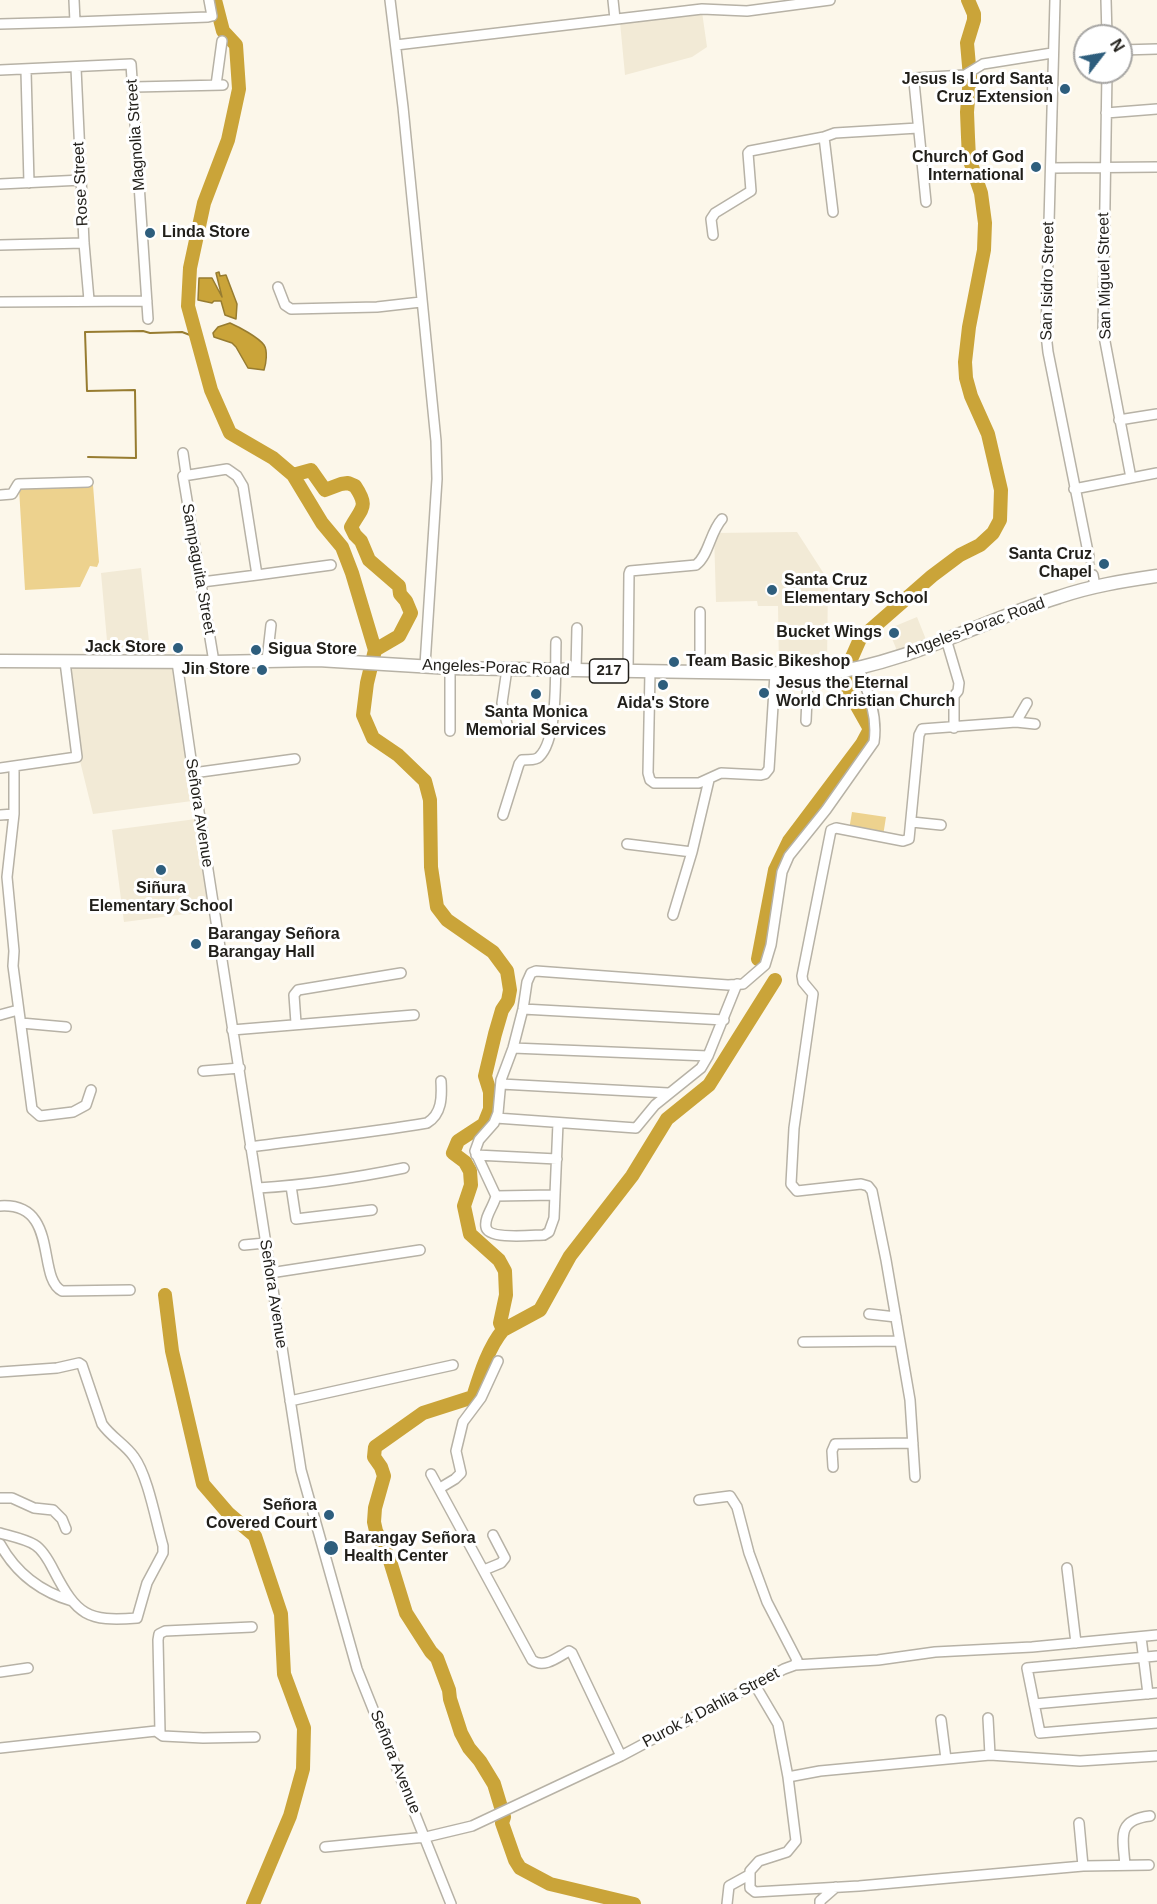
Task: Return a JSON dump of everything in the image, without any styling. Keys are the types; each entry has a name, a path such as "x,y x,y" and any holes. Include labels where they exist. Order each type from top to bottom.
{"main road":[{"name":"Angeles-Porac Road","path":"0,661 318,660 450,668 832,673 908,653 1094,581 1157,576"}],"street":[{"path":"74,0 75,22"},
{"path":"0,24 208,18 213,13 209,0"},
{"path":"390,0 436,441 424,665"},
{"path":"613,0 615,20"},
{"path":"396,45 702,9 747,10 830,0"},
{"name":"San Isidro Street","path":"1054,0 1046,316 1048,352 1089,557"},
{"path":"1107,0 1107,24"},
{"path":"134,87 219,85 222,41"},
{"path":"1133,50 1157,49"},
{"path":"926,202 915,78 965,75 993,62 1052,53"},
{"name":"Magnolia Street","path":"0,70 131,64 148,319"},
{"name":"Rose Street","path":"76,68 84,243 89,300"},
{"path":"26,70 29,183"},
{"name":"San Miguel Street","path":"1107,84 1103,331 1131,478"},
{"path":"1106,113 1157,109"},
{"path":"713,235 711,219 715,213 751,191 748,153 750,151 835,133 918,128"},
{"path":"824,137 833,212"},
{"path":"1051,168 1157,167"},
{"path":"0,184 81,180"},
{"path":"0,245 84,243"},
{"path":"278,287 285,305 291,309 377,307 421,302"},
{"path":"0,302 147,301"},
{"path":"1119,420 1157,414"},
{"name":"Sampaguita Street","path":"183,453 184,475 214,662"},
{"path":"184,475 227,469 240,479 245,496 257,575"},
{"path":"1074,489 1157,473"},
{"path":"0,495 12,494 18,484 88,482"},
{"path":"628,671 630,570 696,565 702,559 713,531 722,519"},
{"path":"202,582 331,565"},
{"path":"700,612 700,673"},
{"path":"267,660 271,625"},
{"path":"576,671 577,628"},
{"path":"946,639 959,683 958,691 954,696 954,728"},
{"path":"503,815 519,764 522,760 534,760 539,757 549,739 553,719 556,642"},
{"path":"0,768 77,757 65,662"},
{"name":"Señora Avenue","path":"177,662 301,1470 357,1669 451,1904"},
{"path":"450,668 450,731"},
{"path":"558,1123 554,1218 549,1232 544,1235 498,1236 489,1232 486,1228 487,1220 496,1196 475,1151 479,1140 490,1129 496,1118 501,1084 513,1048 531,973 536,971 743,984 765,965 771,945 782,873 789,856 826,810 874,742 876,731 872,703 856,668"},
{"path":"507,669 502,708 508,728"},
{"path":"650,672 648,773 650,780 654,783 694,784 709,780 721,773 765,774 769,769 775,674"},
{"path":"806,721 808,674"},
{"path":"1016,722 1027,703"},
{"path":"915,1477 910,1400 872,1191 868,1186 861,1184 797,1191 791,1184 791,1164 813,994 803,982 802,976 831,830 836,828 903,841 909,839 920,731 925,728 954,728 1016,722 1035,724"},
{"path":"193,773 295,759"},
{"path":"14,766 14,814 5,858 7,877 5,902 32,1109 40,1116 73,1112 86,1105 91,1090"},
{"path":"674,915 709,780"},
{"path":"0,815 14,814"},
{"path":"912,822 941,825"},
{"path":"627,844 692,852"},
{"path":"296,1023 294,995 298,990 401,973"},
{"path":"496,1118 636,1128 669,1092 701,1068 724,1020 737,984"},
{"path":"0,1015 18,1010"},
{"path":"523,1010 724,1020"},
{"path":"232,1030 414,1015"},
{"path":"21,1023 66,1027"},
{"path":"513,1048 708,1056"},
{"path":"203,1071 240,1068"},
{"path":"250,1147 427,1123 433,1119 441,1102 441,1081"},
{"path":"501,1084 669,1092"},
{"path":"476,1155 557,1159"},
{"path":"258,1188 362,1177 404,1168"},
{"path":"291,1186 296,1219 372,1210"},
{"path":"496,1196 555,1196"},
{"path":"0,1206 24,1211 33,1219 43,1234 51,1275 58,1289 62,1291 130,1290"},
{"path":"244,1245 265,1243"},
{"path":"270,1273 420,1250"},
{"path":"869,1314 896,1317"},
{"path":"803,1342 900,1341"},
{"path":"440,1488 460,1473 456,1451 463,1422 481,1398 498,1361"},
{"path":"0,1372 81,1364 102,1424 133,1454 144,1478 163,1545 163,1553 147,1583 137,1617 113,1620 93,1618 77,1608 50,1564 35,1545 0,1533"},
{"path":"290,1401 453,1365"},
{"path":"832,1467 832,1451 835,1444 913,1443"},
{"path":"431,1474 532,1660 542,1665 569,1651 572,1653 621,1756"},
{"path":"699,1500 730,1497 737,1507 749,1553 767,1602 797,1660 795,1665"},
{"path":"0,1498 12,1498 34,1508 53,1510 62,1519 66,1529"},
{"path":"484,1570 501,1563 505,1558 493,1535"},
{"path":"0,1544 8,1559 21,1573 57,1597 72,1601"},
{"path":"1067,1568 1076,1643"},
{"path":"160,1732 159,1634 165,1631 252,1627"},
{"name":"Purok 4 Dahlia Street","path":"325,1847 426,1837 472,1826 621,1756 795,1665 878,1660 935,1652 1157,1635"},
{"path":"1034,1704 1152,1693 1141,1637"},
{"path":"1157,1656 1027,1668 1040,1734 1157,1723"},
{"path":"0,1672 27,1668"},
{"path":"727,1904 729,1886 749,1875 759,1861 787,1852 796,1841 788,1777 778,1724 755,1685"},
{"path":"988,1718 990,1755"},
{"path":"941,1720 946,1759"},
{"path":"0,1748 156,1731 164,1736 255,1737"},
{"path":"788,1777 820,1771 990,1755 1080,1761 1157,1756"},
{"path":"1125,1865 1123,1832 1135,1818 1150,1816"},
{"path":"1079,1823 1083,1866"},
{"path":"749,1875 750,1888 755,1892 1083,1866 1149,1865"},
{"path":"820,1904 820,1900 836,1887"}],"shaded area":[{"path":"702,12 707,47 692,57 625,75 620,22"},
{"path":"219,272 220,276 226,275 237,304 236,319 225,315 221,301 212,303 198,300 199,278 212,278 222,297 216,273"},
{"path":"230,323 264,345 266,361 264,370 248,368 232,343 214,337 213,333 218,327"},
{"path":"93,485 99,562 97,567 90,566 80,587 25,590 19,488"},
{"name":"Santa Cruz Elementary School","path":"797,532 828,580 827,667 779,669 778,606 758,606 757,601 716,602 714,533"},
{"path":"141,568 150,651 108,652 101,573"},
{"path":"917,617 927,642 898,653 888,629"},
{"path":"174,666 192,801 93,814 79,757 69,667"},
{"path":"852,812 886,817 883,836 849,830"},
{"name":"Siñura Elementary School","path":"196,819 209,911 124,922 112,830"}],"waterway":[{"path":"215,0 223,31 236,45 239,89 228,140 204,203 190,268 188,306 211,390 230,433 273,458 293,475 311,470 325,490 348,483 355,486 362,498 361,511 351,527 361,541 369,560 399,586 400,594 411,613 399,636 375,650 367,683 363,715 373,738 398,755 425,781 430,800 431,867 437,907 447,920 493,952 507,971 510,990 495,1034 485,1076 490,1092 490,1109 484,1124 458,1141 453,1153 465,1162 470,1171 471,1185 464,1206 470,1234 499,1260 505,1271 506,1295 500,1323 503,1330 489,1353 473,1397 423,1413 375,1447 374,1457 384,1476 375,1508 374,1522 390,1561 406,1613 437,1658 461,1733 494,1784 504,1817 502,1823 520,1868 550,1884 634,1904"},
{"path":"758,959 775,870 789,841 862,744 870,729 848,690 845,673 860,639 932,576 960,555 980,545 993,533 1000,520 1001,490 988,434 971,396 965,362 969,327 984,250 985,223 981,193 969,158 967,112 970,77 967,43 974,14 968,0"},
{"path":"88,457 136,458 135,390 87,391 85,332 182,332 198,338"},
{"path":"293,475 322,523 342,547 375,650"},
{"path":"503,1330 540,1310 570,1256 632,1176 667,1119 709,1085 775,980"},
{"path":"165,1295 172,1351 203,1484 228,1513 255,1536 281,1614 284,1674 304,1728 303,1769 290,1816 253,1904"}],"tunnel":[{"path":"1089,557 1093,575"}],"place":[{"name":"Jesus Is Lord Santa Cruz Extension","path":"1065,89"},
{"name":"Church of God International","path":"1036,167"},
{"name":"Linda Store","path":"150,233"},
{"name":"Santa Cruz Chapel","path":"1104,564"},
{"name":"Santa Cruz Elementary School","path":"772,590"},
{"name":"Bucket Wings","path":"894,633"},
{"name":"Jack Store","path":"178,648"},
{"name":"Sigua Store","path":"256,650"},
{"name":"Team Basic Bikeshop","path":"674,662"},
{"name":"Jin Store","path":"262,670"},
{"name":"Aida's Store","path":"663,685"},
{"name":"Jesus the Eternal World Christian Church","path":"764,693"},
{"name":"Santa Monica Memorial Services","path":"536,694"},
{"name":"Siñura Elementary School","path":"161,870"},
{"name":"Barangay Señora Barangay Hall","path":"196,944"},
{"name":"Señora Covered Court","path":"329,1515"},
{"name":"Barangay Señora Health Center","path":"331,1548"}]}
